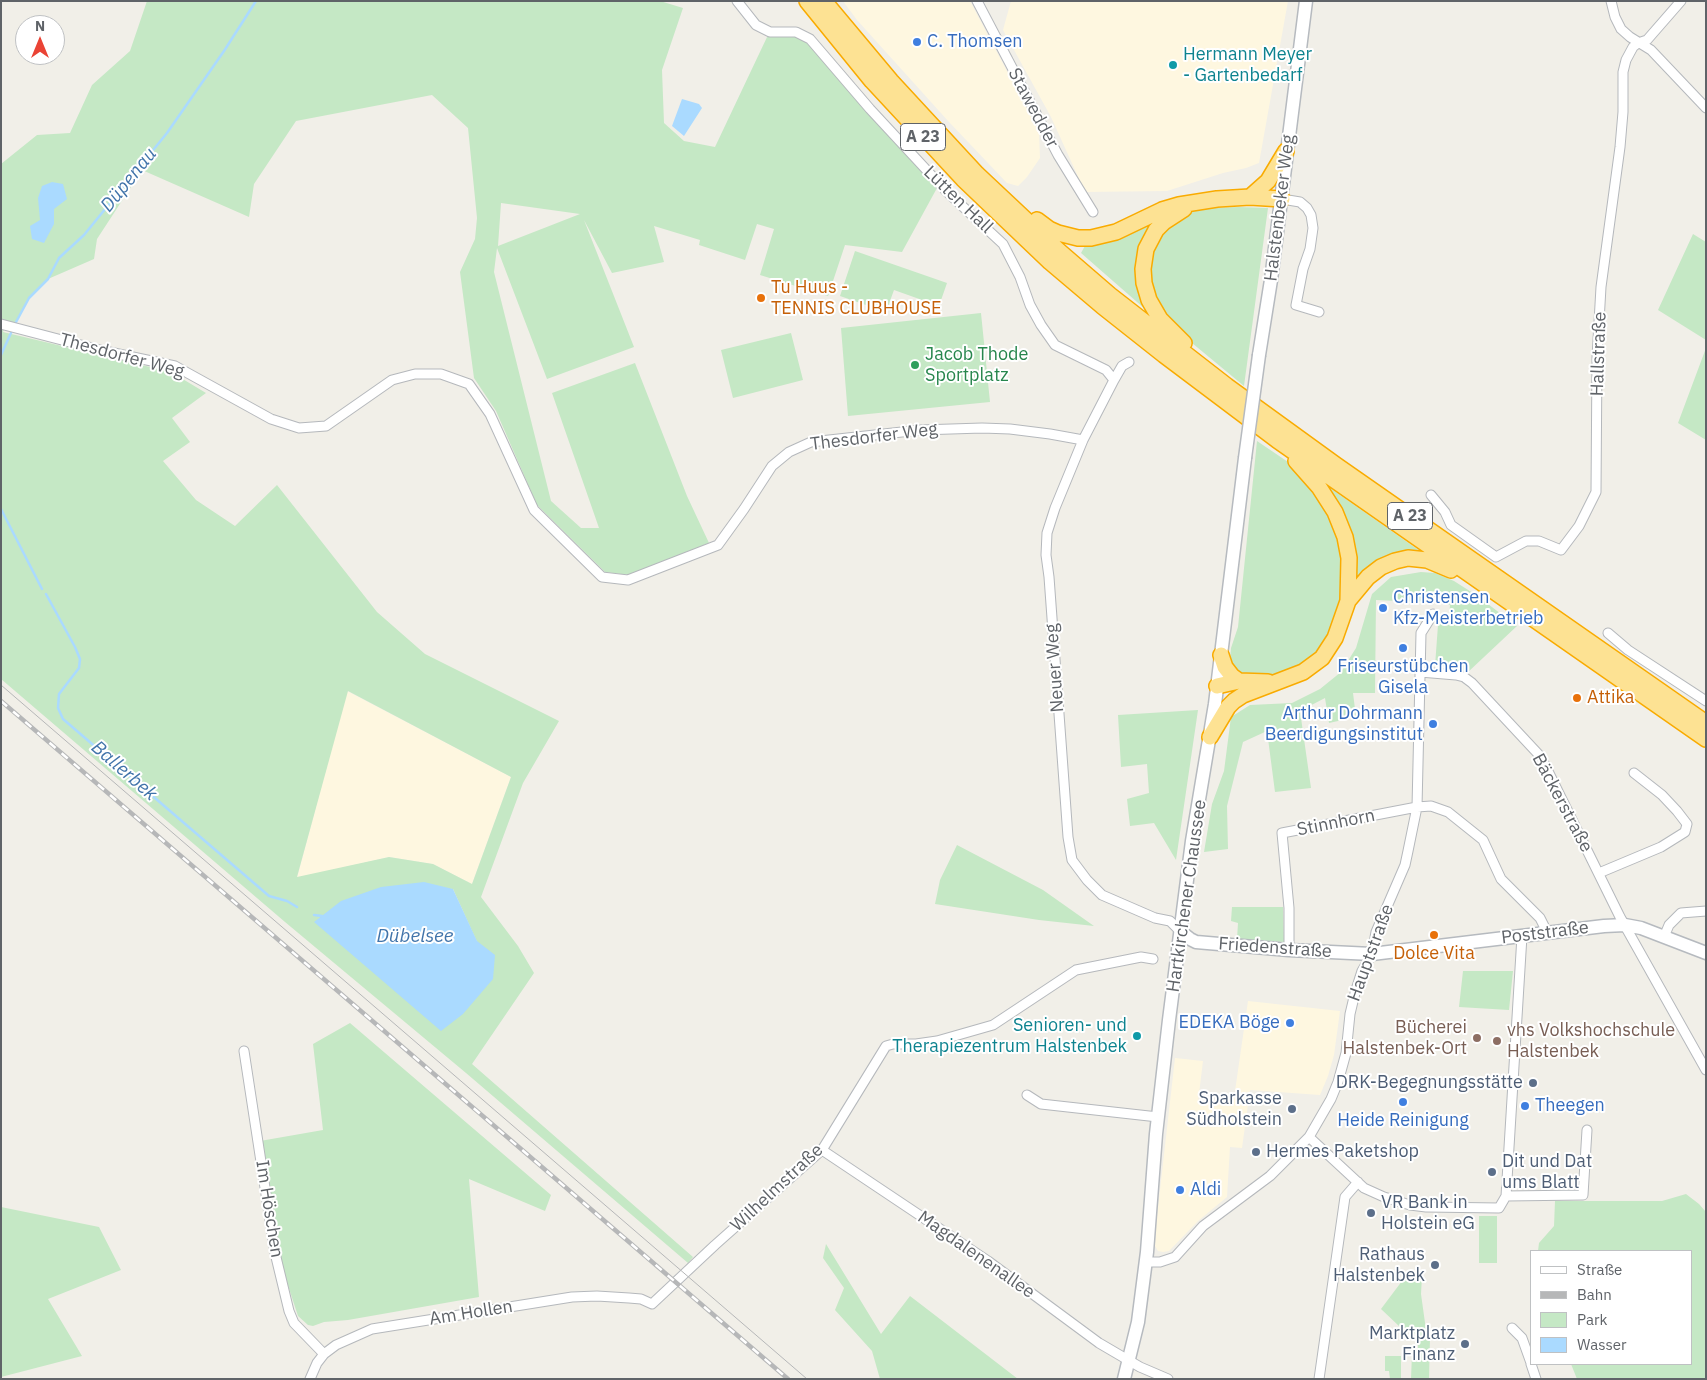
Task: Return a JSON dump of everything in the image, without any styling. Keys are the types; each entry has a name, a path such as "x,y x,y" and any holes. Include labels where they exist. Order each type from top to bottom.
{"highway":[{"name":"A 23","path":"807,1 872,81 920,134 1002,217 1050,262 1109,312 1277,440 1706,739"},
{"name":"A 23","path":"824,1 891,81 978,174 1059,251 1110,295 1227,386 1351,476 1706,723"},
{"path":"1250,197 1268,181 1286,151"},
{"path":"978,174 1009,194 1049,229 1078,238 1105,235 1162,210 1196,202 1250,197 1282,199"},
{"path":"1196,202 1164,222 1156,230 1148,245 1144,260 1144,283 1149,300 1160,319 1227,386"},
{"path":"1217,686 1234,694 1241,688 1280,681 1303,672 1322,658 1335,638 1348,601 1349,558 1345,537 1335,512 1320,487 1277,440"},
{"path":"1348,601 1368,577 1380,567 1408,558 1439,564 1489,588"},
{"path":"1221,655 1225,667 1241,688"},
{"path":"1210,737 1241,688"}],"main road":[{"name":"Halstenbeker Weg","path":"1252,414 1282,199 1286,151 1306,1"},
{"name":"Hartkirchener Chaussee","path":"1124,1379 1132,1362 1146,1262 1158,1117 1192,841 1210,737 1252,414"},
{"name":"Poststraße","path":"1372,954 1604,926 1642,928 1706,953"},
{"name":"Friedenstraße","path":"1181,932 1190,940 1196,942 1289,950 1372,954"}],"street":[{"name":"Lütten Hall","path":"737,1 756,24 770,32 796,32 810,39 940,185 1003,244 1020,277 1030,305 1041,325 1056,345 1106,370 1114,380"},
{"name":"Stawedder","path":"977,1 1058,155 1093,212"},
{"path":"1611,1 1621,29 1638,43 1651,50 1706,108"},
{"path":"1638,43 1647,40 1681,1"},
{"name":"Hallstraße","path":"1431,495 1445,512 1451,525 1496,557 1526,541 1539,541 1562,550 1579,526 1596,492 1597,357 1601,287 1620,147 1623,112 1623,72 1628,54 1638,43"},
{"path":"1282,199 1300,202 1311,215 1313,228 1310,249 1303,269 1296,306 1319,312"},
{"name":"Thesdorfer Weg","path":"4,325 175,366 271,419 299,428 326,426 392,380 416,374 441,374 469,384 490,414 534,510 602,577 628,580 718,545 772,466 789,452 811,442 920,430 982,428 1018,430 1083,440"},
{"name":"Neuer Weg","path":"1129,362 1122,366 1083,440 1051,517 1047,533 1046,547 1058,724 1069,848 1072,860 1079,870 1102,895 1155,918 1170,921 1181,932"},
{"name":"Hauptstraße","path":"1146,1262 1160,1262 1175,1257 1198,1231 1270,1176 1309,1137 1322,1117 1338,1082 1346,1053 1350,1014 1355,993 1362,971 1372,954 1376,932 1405,865 1417,807 1421,633 1433,614"},
{"path":"1608,633 1628,650 1706,701"},
{"name":"Bäckerstraße","path":"1420,672 1456,674 1464,677 1472,683 1541,757 1625,926 1706,1070"},
{"name":"Bäckerstraße","path":"1599,873 1661,847 1685,832 1687,824 1677,811 1662,795 1634,773"},
{"path":"1417,807 1431,806 1448,812 1483,840 1500,879 1540,918 1545,933"},
{"name":"Stinnhorn","path":"1289,950 1289,908 1282,833 1417,807"},
{"path":"1664,937 1669,925 1682,913 1706,910"},
{"path":"1309,1137 1364,1188 1392,1200 1410,1205 1431,1207 1499,1208 1506,1196 1522,936"},
{"name":"Wilhelmstraße","path":"652,1304 714,1245 822,1150 886,1046 937,1041 993,1025 1076,970 1141,956 1153,960"},
{"name":"Im Höschen","path":"244,1051 275,1253 289,1311 294,1323 324,1354"},
{"path":"1027,1094 1041,1104 1158,1117"},
{"path":"1506,1196 1583,1195 1587,1130"},
{"name":"Magdalenenallee","path":"822,1150 988,1261 1099,1343 1132,1362 1168,1379"},
{"path":"1319,1379 1345,1197 1358,1182"},
{"name":"Am Hollen","path":"312,1378 317,1363 336,1344 372,1329 572,1297 629,1298 652,1304"},
{"path":"1512,1328 1522,1338 1530,1360"},
{"path":"1532,1365 1536,1379"}],"shaded area":[{"path":"843,1 970,1 1039,132 1040,158 1027,177 1018,186 1007,183 949,122 857,20"},
{"path":"1011,1 1288,1 1259,163 1167,191 1085,192 1051,117 1003,30"},
{"path":"347,691 511,777 472,884 433,864 389,857 297,878"},
{"path":"1248,1001 1340,1011 1334,1055 1328,1076 1320,1095 1250,1090 1242,1148 1230,1147 1227,1197 1198,1221 1169,1251 1158,1251 1155,1246 1156,1225 1175,1058 1203,1061 1198,1102 1233,1105"}],"green space":[{"path":"147,1 660,1 683,8 662,70 664,123 684,141 715,147 768,35 797,35 810,42 937,188 902,252 845,245 828,296 760,275 774,229 757,224 745,260 699,245 700,240 654,226 664,262 612,273 584,220 634,347 547,379 497,248 494,272 551,501 581,528 599,528 552,393 635,363 687,496 709,543 629,575 605,572 537,505 496,411 474,378 460,272 475,239 477,218 468,128 432,95 296,121 254,184 249,217 142,170 97,239 94,259 48,279 29,298 15,324 7,322 3,332 171,372 206,393 172,418 190,442 163,461 196,500 235,526 277,485 377,612 425,654 559,721 523,783 481,897 518,946 534,973 472,1064 693,1257 688,1263 1,679 1,164 37,135 70,133 92,85 130,51","holes":["501,203 580,214 498,246","348,691 511,777 472,884 433,864 389,857 297,877","381,887 453,889 477,942"]},
{"path":"1203,208 1268,208 1244,386 1173,325 1158,306 1147,272 1158,236 1181,216"},
{"path":"1165,212 1142,247 1153,316 1081,253 1086,244"},
{"path":"1693,234 1706,242 1706,340 1658,310"},
{"path":"855,251 947,283 939,306 894,290 886,312 840,296"},
{"name":"Jacob Thode Sportplatz","path":"981,313 990,402 848,416 841,328"},
{"path":"791,333 803,380 733,398 721,350"},
{"path":"1706,348 1706,440 1678,423"},
{"path":"1257,441 1291,464 1324,500 1342,547 1342,595 1329,639 1316,656 1285,674 1256,676 1237,673 1230,659 1231,648 1238,627"},
{"path":"1330,488 1420,551 1418,554 1355,585 1327,491"},
{"path":"1421,572 1435,573 1454,581 1517,626 1467,673 1458,667 1435,666 1438,625 1449,618 1450,605 1435,597 1418,602 1376,600 1375,693 1353,693 1356,717 1329,723 1325,698 1300,711 1311,788 1275,792 1267,731 1243,742 1227,806 1228,849 1204,852 1212,804 1224,771 1231,717 1250,705 1292,703 1320,689 1341,672 1356,648 1372,594 1391,577"},
{"path":"1198,710 1176,860 1154,823 1130,826 1127,799 1149,793 1147,764 1121,767 1118,715"},
{"path":"957,845 1043,890 1094,926 1039,920 935,904 940,880"},
{"path":"1232,907 1283,907 1284,942 1237,939 1238,923 1231,921"},
{"path":"1463,971 1513,971 1509,1010 1459,1007"},
{"path":"350,1023 551,1195 545,1211 469,1179 479,1297 348,1320 324,1322 313,1326 308,1325 298,1316 281,1264 260,1141 323,1130 313,1044"},
{"path":"1686,1194 1706,1212 1706,1379 1577,1379 1571,1365 1692,1365 1692,1250 1538,1250 1539,1243 1554,1226 1555,1201 1662,1201"},
{"path":"1,1207 99,1227 121,1270 48,1299 82,1356 1,1377"},
{"path":"1479,1216 1497,1216 1497,1263 1479,1263"},
{"path":"826,1244 881,1334 910,1296 1018,1379 880,1379 872,1351 835,1310 844,1288 823,1258"},
{"path":"1408,1273 1422,1276 1421,1294 1426,1330 1430,1338 1429,1379 1411,1379 1412,1353 1418,1351 1418,1335 1400,1327 1381,1309"},
{"path":"1385,1356 1401,1356 1401,1379 1390,1379 1389,1371 1385,1371"}],"water":[{"path":"682,99 699,104 702,108 684,136 672,126"},
{"path":"52,182 63,184 67,199 54,209 54,224 44,243 32,239 30,226 40,220 38,198 42,186"},
{"name":"Dübelsee","path":"424,882 453,889 477,941 495,955 493,979 463,1014 441,1031 314,922 341,901 381,887"}],"waterway":[{"name":"Düpenau","path":"1,355 29,298 48,279 59,258 84,235 167,133 256,1"},
{"name":"Ballerbek","path":"1,509 42,589"},
{"name":"Ballerbek","path":"46,594 80,659 79,668 59,694 58,708 63,719 269,896 287,901 297,907"},
{"name":"Ballerbek","path":"314,915 322,916"}],"tram line":[{"path":"1,685 807,1379"}],"railway":[{"path":"1,701 788,1379"}],"place":[{"name":"C. Thomsen","path":"917,42"},
{"name":"Hermann Meyer - Gartenbedarf","path":"1173,65"},
{"name":"Tu Huus - TENNIS CLUBHOUSE","path":"761,298"},
{"name":"Jacob Thode Sportplatz","path":"915,365"},
{"name":"Christensen Kfz-Meisterbetrieb","path":"1383,608"},
{"name":"Friseurstübchen Gisela","path":"1403,648"},
{"name":"Attika","path":"1577,698"},
{"name":"Arthur Dohrmann Beerdigungsinstitut","path":"1433,724"},
{"name":"Dolce Vita","path":"1434,935"},
{"name":"EDEKA Böge","path":"1290,1023"},
{"name":"Senioren- und Therapiezentrum Halstenbek","path":"1137,1036"},
{"name":"Bücherei Halstenbek-Ort","path":"1477,1038"},
{"name":"vhs Volkshochschule Halstenbek","path":"1497,1041"},
{"name":"DRK-Begegnungsstätte","path":"1533,1083"},
{"name":"Heide Reinigung","path":"1403,1102"},
{"name":"Theegen","path":"1525,1106"},
{"name":"Sparkasse Südholstein","path":"1292,1109"},
{"name":"Hermes Paketshop","path":"1256,1152"},
{"name":"Dit und Dat ums Blatt","path":"1492,1172"},
{"name":"Aldi","path":"1180,1190"},
{"name":"VR Bank in Holstein eG","path":"1371,1213"},
{"name":"Rathaus Halstenbek","path":"1435,1265"},
{"name":"Marktplatz Finanz","path":"1465,1344"}]}
